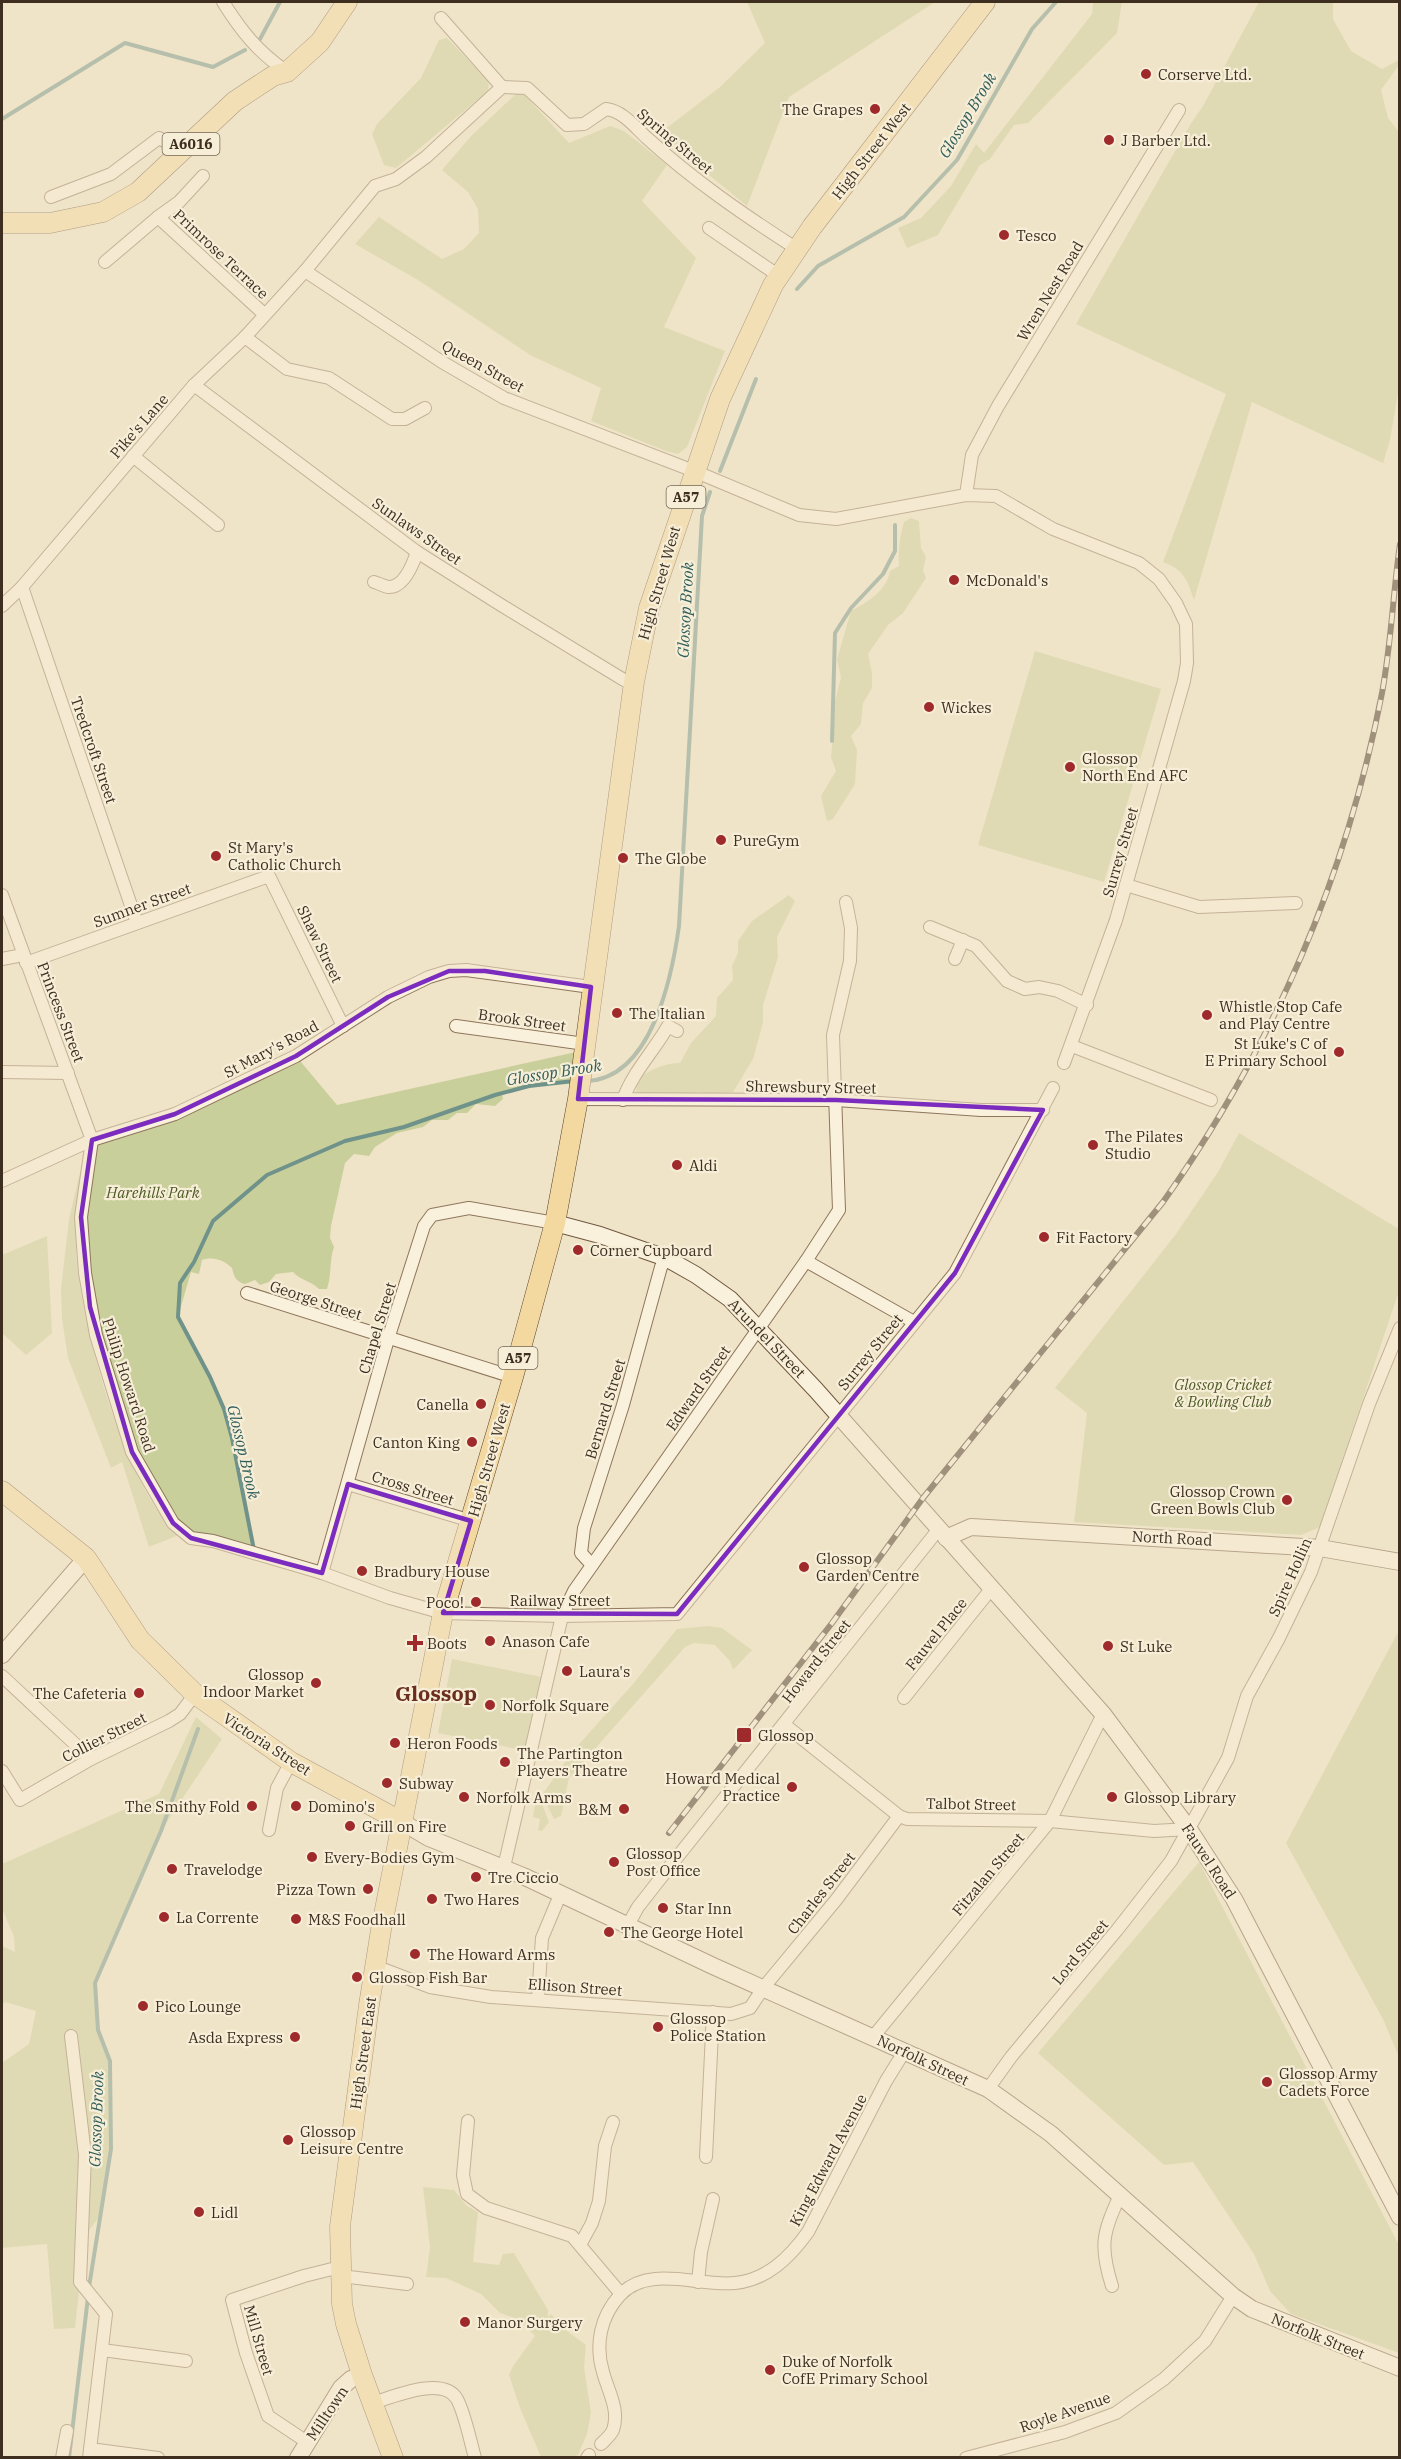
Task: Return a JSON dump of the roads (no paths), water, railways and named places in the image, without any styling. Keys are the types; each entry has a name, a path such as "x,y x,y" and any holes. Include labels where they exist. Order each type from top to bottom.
{"main road":[{"name":"A6016","path":"2,223 50,223 103,212 138,192 235,101 273,76 287,72 320,42 347,2"},
{"name":"High Street West","path":"402,1822 443,1613 513,1377 555,1223 578,1099 591,987 634,682 649,608 720,399 740,360 762,307 779,276 797,249 985,2"},
{"name":"Victoria Street","path":"2,1491 86,1558 141,1640 195,1694 291,1762 402,1822"},
{"name":"High Street East","path":"393,2457 362,2375 346,2324 340,2272 340,2226 375,1966 402,1822"}],"street":[{"path":"223,2 244,33 264,56 287,72"},
{"path":"441,18 502,87"},
{"name":"Spring Street","path":"502,87 527,88 567,125 584,124 606,109 619,112 665,154 737,210 797,249"},
{"name":"Pike's Lane","path":"2,606 22,587 194,385 245,337 304,271 375,186 396,179 426,157 502,87"},
{"name":"Wren Nest Road","path":"966,495 972,455 998,406 1179,110"},
{"path":"51,197 111,174 159,138 183,151"},
{"name":"Primrose Terrace","path":"105,262 179,202 203,176"},
{"name":"Primrose Terrace","path":"158,217 264,314"},
{"path":"709,228 779,276"},
{"name":"Queen Street","path":"304,271 442,362 504,398 694,471 799,515 836,519 966,495"},
{"path":"245,337 287,369 329,378 392,419 405,418 425,408"},
{"name":"Sunlaws Street","path":"194,385 417,552 624,680 634,682"},
{"path":"133,456 217,528 226,514"},
{"name":"Surrey Street","path":"966,495 996,496 1053,529 1139,563 1159,579 1186,624 1187,663 1184,681 1126,885 1087,1005 1064,1063"},
{"path":"374,582 389,587 396,585 410,571 417,552"},
{"name":"Tredcroft Street","path":"22,587 136,923"},
{"name":"Sumner Street","path":"2,959 25,959 269,876"},
{"name":"Shaw Street","path":"269,876 343,1026"},
{"path":"1126,885 1199,907 1296,903"},
{"name":"Princess Street","path":"2,895 92,1140"},
{"name":"Edward Street","path":"504,1868 562,1616 574,1591 759,1329 839,1210 833,1035 850,961 851,928 846,902"},
{"path":"930,927 976,946 1007,981 1025,989 1039,987 1058,991 1087,1005"},
{"path":"955,959 963,940"},
{"name":"St Mary's Road","path":"2,1180 92,1140 175,1114 296,1056 396,993 429,977 449,971 485,971 591,987"},
{"name":"Brook Street","path":"456,1026 585,1044"},
{"path":"623,1100 629,1083 657,1047 668,1026 677,1031"},
{"path":"1072,1046 1211,1100"},
{"path":"2,1072 68,1072"},
{"name":"Surrey Street","path":"677,1614 955,1273 1053,1088"},
{"name":"Shrewsbury Street","path":"578,1099 836,1100 981,1110 1043,1110"},
{"name":"Philip Howard Road","path":"92,1140 81,1217 85,1273 96,1335 132,1452 173,1523 191,1538 213,1540 322,1573"},
{"name":"Chapel Street","path":"322,1573 388,1339 424,1226 432,1215 469,1208 555,1223"},
{"name":"Arundel Street","path":"555,1223 600,1235 666,1258 696,1275 730,1299 938,1530"},
{"name":"Bernard Street","path":"592,1565 580,1553 584,1528 623,1405 661,1268 666,1258"},
{"path":"806,1261 914,1322"},
{"name":"George Street","path":"247,1293 513,1377"},
{"name":"Spire Hollin","path":"1189,1829 1228,1758 1247,1696 1280,1638 1311,1572 1369,1404 1400,1328"},
{"name":"Cross Street","path":"348,1484 471,1521"},
{"name":"North Road","path":"938,1530 971,1527 1320,1548 1400,1562"},
{"name":"Fauvel Road","path":"938,1530 1103,1714 1189,1829 1234,1899 1400,2217"},
{"name":"Howard Street","path":"628,1925 638,1907 667,1869 938,1530"},
{"path":"2,1655 86,1558"},
{"name":"Railway Street","path":"322,1573 390,1598 443,1613 562,1616 677,1614"},
{"name":"Fauvel Place","path":"904,1698 991,1589"},
{"path":"2,1676 91,1759"},
{"name":"Collier Street","path":"2,1772 20,1800 91,1759 169,1721 180,1714 195,1694"},
{"name":"Fitzalan Street","path":"873,2037 1050,1821 1103,1714"},
{"path":"784,1725 899,1816"},
{"path":"269,1830 278,1788 291,1762"},
{"name":"Talbot Street","path":"899,1816 907,1819 1050,1821 1154,1831 1189,1829"},
{"name":"Charles Street","path":"764,1987 836,1900 899,1816"},
{"name":"Norfolk Street","path":"402,1822 429,1838 504,1868 713,1966 988,2089 1051,2134 1233,2296 1252,2309 1400,2368"},
{"name":"Lord Street","path":"988,2089 1011,2057 1118,1930 1171,1861 1189,1829"},
{"path":"537,1998 542,1938 560,1895"},
{"name":"Ellison Street","path":"375,1966 430,1987 491,1997 537,1998 731,2014 750,2008 764,1987"},
{"path":"706,2157 713,2012"},
{"path":"71,2036 85,2155 80,2282 106,2314 89,2453 158,2457"},
{"name":"King Edward Avenue","path":"621,2294 636,2284 651,2279 737,2283 757,2277 778,2265 795,2250 819,2212 886,2081 904,2052"},
{"path":"468,2121 463,2175 467,2194 486,2208 572,2236 621,2294 609,2310 600,2332 598,2349 603,2372 613,2399 614,2419 612,2432 601,2444"},
{"path":"580,2245 592,2223 599,2201 605,2146 613,2122"},
{"path":"1112,2286 1103,2250 1106,2226 1120,2195"},
{"path":"698,2282 701,2252 713,2199"},
{"path":"340,2272 407,2284"},
{"name":"Mill Street","path":"308,2442 268,2416 246,2353 232,2300 304,2276 340,2272"},
{"name":"Royle Avenue","path":"966,2457 1065,2432 1116,2413 1164,2379 1205,2341 1233,2296"},
{"path":"102,2350 186,2361"},
{"name":"Milltown","path":"298,2457 341,2388 351,2379 362,2375"},
{"path":"373,2403 422,2389 442,2387 456,2397 475,2457"},
{"path":"62,2457 67,2431"}],"waterway":[{"path":"260,39 280,2"},
{"name":"Glossop Brook","path":"797,289 818,266 904,217 957,160 1032,29 1056,2"},
{"path":"2,119 125,43 213,67 245,50"},
{"name":"Glossop Brook","path":"720,471 756,379"},
{"name":"Glossop Brook","path":"587,1081 609,1076 628,1063 643,1044 655,1021 671,971 679,926 702,516 710,492"},
{"path":"832,741 835,633 851,608 883,574 895,551 895,525"},
{"name":"Glossop Brook","path":"254,1550 224,1409 178,1317 180,1283 194,1262 213,1221 267,1175 345,1141 404,1127 495,1095 529,1086 574,1081"},
{"name":"Glossop Brook","path":"89,2287 111,2149 110,2061 98,2030 95,1983 161,1831 198,1729"},
{"name":"Glossop Brook","path":"69,2458 88,2297"}],"railway":[{"path":"669,1833 832,1623 923,1498 1163,1202 1202,1144 1238,1084 1300,960 1326,895 1348,829 1367,762 1382,693 1400,544"}],"place":[{"name":"Corserve Ltd.","path":"1146,74"},
{"name":"The Grapes","path":"875,109"},
{"name":"J Barber Ltd.","path":"1109,140"},
{"name":"Tesco","path":"1004,235"},
{"name":"McDonald's","path":"954,580"},
{"name":"Wickes","path":"929,707"},
{"name":"Glossop North End AFC","path":"1070,767"},
{"name":"PureGym","path":"721,840"},
{"name":"St Mary's Catholic Church","path":"216,856"},
{"name":"The Globe","path":"623,858"},
{"name":"The Italian","path":"617,1013"},
{"name":"Whistle Stop Cafe and Play Centre","path":"1207,1015"},
{"name":"St Luke's C of E Primary School","path":"1339,1052"},
{"name":"The Pilates Studio","path":"1093,1145"},
{"name":"Aldi","path":"677,1165"},
{"name":"Fit Factory","path":"1044,1237"},
{"name":"Corner Cupboard","path":"578,1250"},
{"name":"Canella","path":"481,1404"},
{"name":"Canton King","path":"472,1442"},
{"name":"Glossop Crown Green Bowls Club","path":"1287,1500"},
{"name":"Glossop Garden Centre","path":"804,1567"},
{"name":"Bradbury House","path":"362,1571"},
{"name":"Poco!","path":"476,1602"},
{"name":"Anason Cafe","path":"490,1641"},
{"name":"Boots","path":"415,1643"},
{"name":"St Luke","path":"1108,1646"},
{"name":"Laura's","path":"567,1671"},
{"name":"Glossop Indoor Market","path":"316,1683"},
{"name":"The Cafeteria","path":"139,1693"},
{"name":"Norfolk Square","path":"490,1705"},
{"name":"Glossop","path":"744,1735"},
{"name":"Heron Foods","path":"395,1743"},
{"name":"The Partington Players Theatre","path":"505,1762"},
{"name":"Subway","path":"387,1783"},
{"name":"Howard Medical Practice","path":"792,1787"},
{"name":"Norfolk Arms","path":"464,1797"},
{"name":"Glossop Library","path":"1112,1797"},
{"name":"The Smithy Fold","path":"252,1806"},
{"name":"Domino's","path":"296,1806"},
{"name":"B&M","path":"624,1809"},
{"name":"Grill on Fire","path":"350,1826"},
{"name":"Every-Bodies Gym","path":"312,1857"},
{"name":"Glossop Post Office","path":"614,1862"},
{"name":"Travelodge","path":"172,1869"},
{"name":"Tre Ciccio","path":"476,1877"},
{"name":"Pizza Town","path":"368,1889"},
{"name":"Two Hares","path":"432,1899"},
{"name":"Star Inn","path":"663,1908"},
{"name":"La Corrente","path":"164,1917"},
{"name":"M&S Foodhall","path":"296,1919"},
{"name":"The George Hotel","path":"609,1932"},
{"name":"The Howard Arms","path":"415,1954"},
{"name":"Glossop Fish Bar","path":"357,1977"},
{"name":"Pico Lounge","path":"143,2006"},
{"name":"Glossop Police Station","path":"658,2027"},
{"name":"Asda Express","path":"295,2037"},
{"name":"Glossop Army Cadets Force","path":"1267,2082"},
{"name":"Glossop Leisure Centre","path":"288,2140"},
{"name":"Lidl","path":"199,2212"},
{"name":"Manor Surgery","path":"465,2322"},
{"name":"Duke of Norfolk CofE Primary School","path":"770,2370"}],"district":[{"name":"Glossop","path":"436,1693"}],"park label":[{"name":"Harehills Park","path":"153,1192"},
{"name":"Glossop Cricket & Bowling Club","path":"1223,1392"}]}
